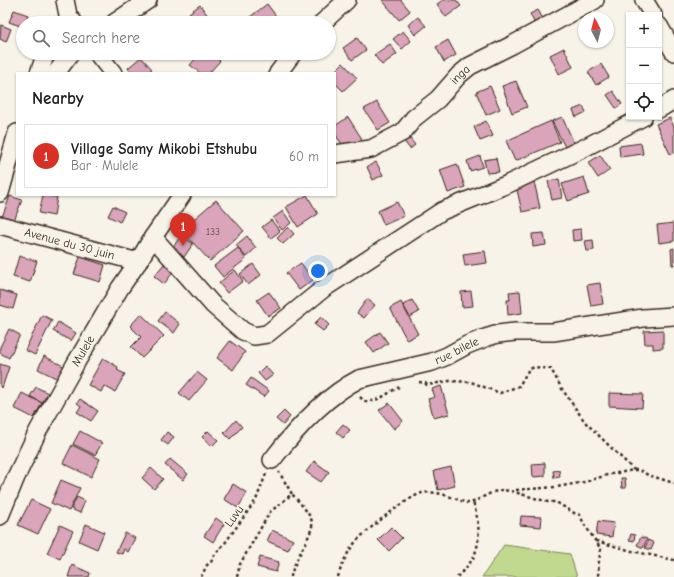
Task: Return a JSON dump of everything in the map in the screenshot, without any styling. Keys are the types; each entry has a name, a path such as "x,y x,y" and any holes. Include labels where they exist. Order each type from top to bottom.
{"street":[{"path":"59,16 64,0"},
{"path":"64,0 69,16"},
{"path":"124,16 148,0"},
{"path":"330,16 347,0"},
{"name":"inga","path":"336,154 371,149 403,132 414,118 438,99 459,75 470,66 595,0"},
{"path":"644,0 651,12"},
{"path":"662,31 674,52"},
{"path":"39,72 44,60"},
{"path":"57,72 66,60"},
{"path":"103,60 112,72"},
{"path":"279,72 288,60"},
{"path":"662,106 674,100"},
{"path":"153,237 213,304 243,331 254,336 260,336 266,334 323,289 442,211 508,184 584,148 637,120"},
{"path":"0,193 16,137"},
{"name":"Mulele","path":"0,516 16,477 38,431 120,288 181,196"},
{"name":"Avenue du 30 juin","path":"0,224 138,262"},
{"name":"rue bilele","path":"272,460 290,436 309,417 348,385 359,379 432,362 467,345 498,334 515,332 553,332 643,318 674,316"}],"path":[{"path":"413,382 423,382 427,385 449,381 471,382 500,394 519,386 528,369 536,367 551,369 562,389 585,422 634,470"},
{"path":"348,385 364,401 380,399 404,385"},
{"path":"272,460 292,494 310,517 313,527 298,556 291,577"},
{"name":"Luvu","path":"201,577 207,565 211,562 215,554 225,543 256,500 272,460"},
{"path":"511,491 556,487 585,482 607,475 634,470 639,470 648,475 674,483"},
{"path":"338,577 354,544 374,526 410,498 423,493 437,493 467,503 473,502 493,492 502,490 511,491 548,502 556,502 574,513 580,514 584,524 595,541 602,548 599,560 598,577"},
{"path":"237,577 240,564 270,512 292,494"},
{"path":"458,577 471,562 479,537 479,523 473,502"},
{"path":"595,541 674,560"}],"green space":[{"path":"504,545 570,554 577,577 482,577"}],"building":[{"path":"382,0 401,0 410,11 399,20"},
{"path":"443,0 456,0 461,6 446,17 437,4"},
{"path":"267,4 276,16 251,16"},
{"path":"200,5 208,16 191,16 189,13"},
{"path":"14,10 28,15 16,16 16,24 9,22"},
{"path":"538,10 546,24 537,28 530,14"},
{"path":"418,17 426,26 415,35 408,25"},
{"path":"1,25 11,29 6,42 0,39"},
{"path":"403,31 411,41 402,49 393,39"},
{"path":"357,38 366,50 352,60 343,48"},
{"path":"448,40 456,55 444,62 436,47"},
{"path":"390,44 397,54 382,65 374,55"},
{"path":"564,48 573,67 559,74 550,55"},
{"path":"137,60 144,60 152,69 148,72 130,72 128,68"},
{"path":"195,60 220,61 210,72 199,72 190,65"},
{"path":"343,63 357,78 343,91 336,84 336,72 334,72"},
{"path":"601,64 609,77 596,85 588,72"},
{"path":"516,81 527,107 512,113 502,86"},
{"path":"490,86 500,109 486,115 476,92"},
{"path":"613,91 622,104 616,108 607,95"},
{"path":"377,102 390,123 378,130 364,109"},
{"path":"583,106 586,112 576,117 573,110"},
{"path":"348,117 362,139 346,150 336,135 336,125"},
{"path":"562,117 576,147 567,151 552,121"},
{"path":"670,118 674,127 674,153 670,154 656,124"},
{"path":"486,121 493,136 480,141 474,127"},
{"path":"551,121 560,142 515,161 506,141"},
{"path":"408,136 415,145 410,149 403,140"},
{"path":"641,143 643,154 620,157 619,146"},
{"path":"600,155 610,170 598,178 588,163"},
{"path":"480,156 483,167 470,171 467,161"},
{"path":"496,158 499,172 487,173 484,160"},
{"path":"376,162 383,175 373,180 367,167"},
{"path":"457,164 465,187 448,193 440,170"},
{"path":"584,177 589,194 568,201 562,184"},
{"path":"559,179 562,198 552,200 548,181"},
{"path":"534,181 540,208 522,212 516,185"},
{"path":"10,196 22,200 14,221 2,217"},
{"path":"43,196 57,197 54,216 39,213"},
{"path":"308,196 318,214 298,227 286,207"},
{"path":"216,200 244,231 210,261 181,230"},
{"path":"397,202 404,216 384,225 378,211"},
{"path":"113,206 125,212 120,222 108,216"},
{"path":"283,211 291,223 282,230 273,218"},
{"path":"271,220 280,231 271,238 262,227"},
{"path":"674,223 674,241 659,243 657,225"},
{"path":"288,227 294,234 283,244 277,238"},
{"path":"581,229 582,240 573,241 572,230"},
{"path":"544,233 546,245 533,247 532,234"},
{"path":"181,235 193,244 184,257 172,249"},
{"path":"247,236 256,248 246,257 236,245"},
{"path":"593,240 594,250 587,251 585,241"},
{"path":"238,248 246,259 223,277 214,266"},
{"path":"674,248 674,265 672,265 671,249"},
{"path":"485,251 487,263 465,266 463,254"},
{"path":"19,256 37,261 30,282 13,277"},
{"path":"80,257 105,265 100,282 74,274"},
{"path":"169,258 175,270 164,284 154,276"},
{"path":"301,263 313,280 299,290 286,273"},
{"path":"253,264 261,275 248,285 240,274"},
{"path":"235,270 243,281 227,293 219,283"},
{"path":"600,283 603,304 591,306 587,285"},
{"path":"0,290 17,295 13,309 0,305"},
{"path":"471,291 473,306 462,307 461,292"},
{"path":"520,291 522,313 508,315 507,300 510,300 509,292"},
{"path":"269,292 281,308 268,316 257,300"},
{"path":"367,299 375,305 364,318 357,313"},
{"path":"412,300 419,312 410,317 403,305"},
{"path":"401,302 418,334 407,340 390,308"},
{"path":"165,312 180,324 174,333 158,321"},
{"path":"141,314 164,336 142,358 131,347 141,337 130,326"},
{"path":"42,315 52,320 35,355 25,350"},
{"path":"321,317 329,325 323,331 314,324"},
{"path":"58,322 76,333 71,341 53,331"},
{"path":"9,329 20,335 9,358 0,353 0,347"},
{"path":"663,330 663,348 653,349 653,344 645,344 644,331"},
{"path":"380,332 388,343 374,353 366,342"},
{"path":"230,341 245,352 233,370 217,358"},
{"path":"44,356 69,369 62,381 38,369"},
{"path":"103,358 118,367 117,370 125,374 115,392 104,386 101,392 88,385"},
{"path":"0,364 9,367 2,388 0,387"},
{"path":"265,366 273,375 265,381 258,373"},
{"path":"197,372 207,380 189,401 179,393"},
{"path":"251,378 269,391 264,397 246,385"},
{"path":"441,386 449,414 434,418 428,399 435,397 432,389"},
{"path":"36,387 48,393 42,403 30,396"},
{"path":"22,393 42,403 34,418 14,408"},
{"path":"609,393 643,394 642,408 609,406"},
{"path":"80,399 98,411 91,421 77,412 81,406 77,403"},
{"path":"389,403 403,421 394,429 379,410"},
{"path":"284,411 290,417 283,425 276,419"},
{"path":"236,420 242,427 230,439 224,433"},
{"path":"343,424 350,430 343,438 336,432"},
{"path":"80,431 102,443 95,455 73,444"},
{"path":"208,431 218,440 212,446 202,437"},
{"path":"167,432 174,437 168,445 161,440"},
{"path":"72,445 100,459 91,477 63,463"},
{"path":"170,459 188,474 183,480 165,465"},
{"path":"314,461 329,472 321,482 306,472"},
{"path":"545,463 545,476 533,477 532,464"},
{"path":"451,467 455,486 438,490 434,471"},
{"path":"151,468 163,479 154,489 142,478"},
{"path":"559,470 560,477 554,478 553,471"},
{"path":"621,478 625,478 626,488 622,488"},
{"path":"61,480 80,488 69,511 51,503"},
{"path":"233,484 247,493 238,508 224,499"},
{"path":"77,497 85,501 80,513 71,509"},
{"path":"31,500 50,509 38,534 18,525"},
{"path":"521,516 542,517 541,527 520,525"},
{"path":"216,518 224,524 213,542 204,536"},
{"path":"598,521 614,523 612,537 596,535"},
{"path":"86,524 104,532 97,549 79,541"},
{"path":"60,525 73,531 60,559 47,553"},
{"path":"391,527 402,538 389,551 378,540"},
{"path":"272,530 293,540 288,550 267,541"},
{"path":"125,533 135,538 128,552 124,549 122,554 116,552"},
{"path":"631,534 635,535 634,541 629,540"},
{"path":"641,537 647,539 643,548 637,545"},
{"path":"648,540 654,543 651,550 645,548"},
{"path":"260,557 279,562 276,572 257,567"},
{"path":"72,565 90,573 89,577 68,577"}],"place":[{"name":"Village Samy Mikobi Etshubu","path":"183,246"}]}
